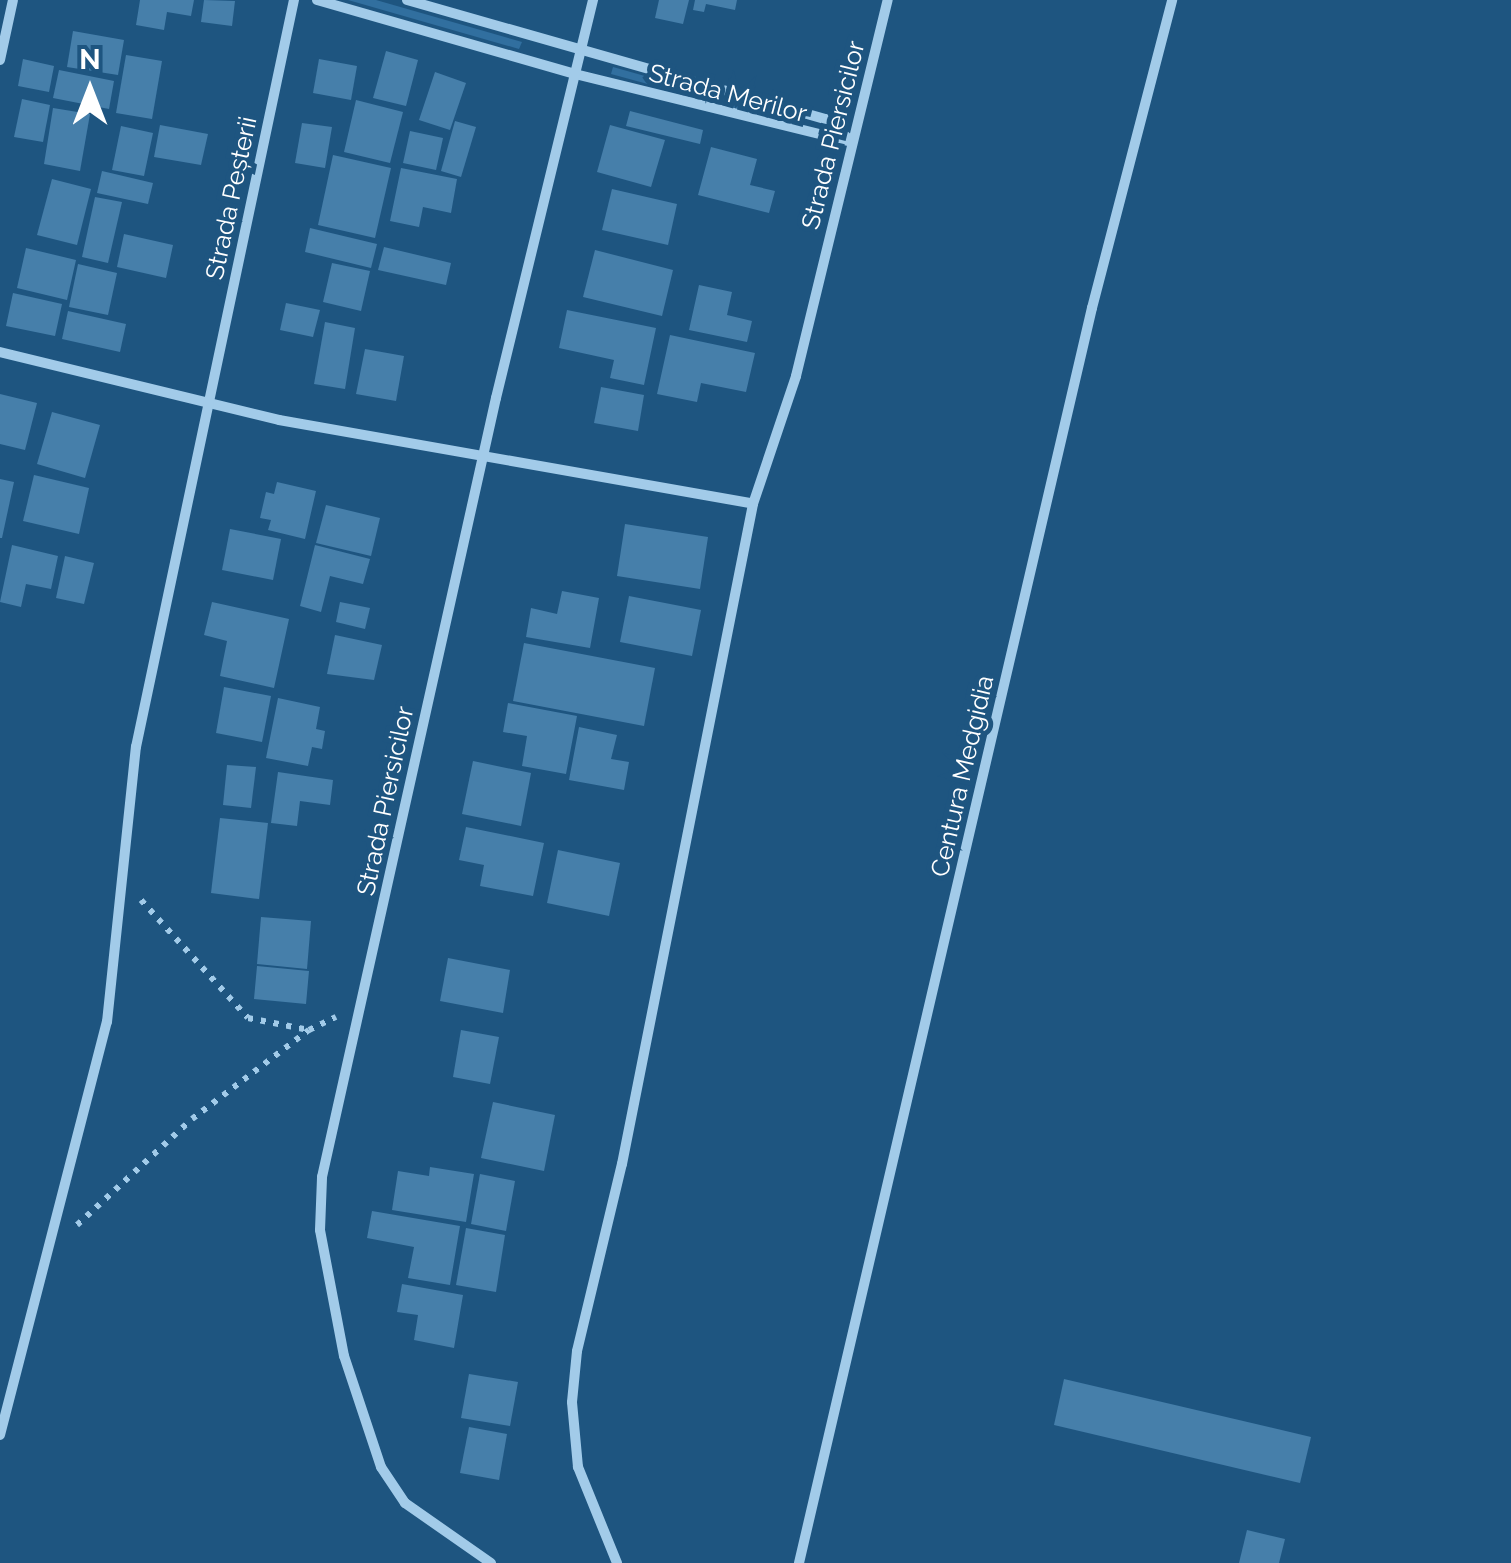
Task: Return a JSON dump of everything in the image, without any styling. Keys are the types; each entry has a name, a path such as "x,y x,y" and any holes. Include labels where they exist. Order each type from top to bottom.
{"street":[{"path":"0,60 13,0"},
{"name":"Strada Peșterii","path":"0,1434 107,1022 136,747 294,0"},
{"name":"Strada Merilor","path":"317,0 575,74 851,142"},
{"name":"Strada Merilor","path":"407,0 825,119 851,142"},
{"name":"Strada Piersicilor","path":"490,1563 405,1503 381,1468 344,1356 320,1230 322,1176 483,459 593,0"},
{"name":"Strada Piersicilor","path":"617,1563 578,1467 572,1402 577,1351 626,1144 753,504 796,376 888,0"},
{"name":"Centura Medgidia","path":"799,1563 1092,308 1172,0"},
{"path":"0,352 208,405 483,459 753,504"}],"path":[{"path":"122,875 216,989 248,1018 309,1030"},
{"path":"44,1272 92,1208 192,1119 309,1030 362,1000"}],"shaded area":[{"path":"348,0 376,0 522,42 519,49"},
{"path":"613,67 800,120 798,125 611,74"}],"building":[{"path":"140,0 194,0 191,16 167,12 164,30 136,25"},
{"path":"204,0 235,1 232,26 201,22"},
{"path":"659,0 689,0 683,24 655,18"},
{"path":"695,0 737,0 735,10 706,4 704,12 693,10"},
{"path":"73,31 124,40 118,75 67,67"},
{"path":"386,51 418,60 406,106 373,98"},
{"path":"126,55 162,61 152,119 116,113"},
{"path":"23,59 54,66 49,92 18,86"},
{"path":"319,59 357,66 351,100 313,93"},
{"path":"59,70 114,81 109,109 53,98"},
{"path":"435,72 466,83 450,130 419,120"},
{"path":"22,99 50,105 43,142 14,137"},
{"path":"356,100 403,112 390,163 344,152"},
{"path":"53,108 90,114 80,171 44,164"},
{"path":"630,111 703,130 700,144 626,126"},
{"path":"455,121 476,127 461,177 441,171"},
{"path":"302,123 332,127 325,168 295,163"},
{"path":"160,125 208,134 201,165 154,157"},
{"path":"610,125 665,140 651,187 597,172"},
{"path":"121,126 153,133 144,176 112,170"},
{"path":"410,131 443,138 436,170 403,163"},
{"path":"711,147 757,159 750,185 775,191 769,213 698,195"},
{"path":"333,155 391,168 375,238 318,225"},
{"path":"401,168 457,179 451,213 423,207 419,227 390,221"},
{"path":"102,171 153,183 148,204 97,193"},
{"path":"52,179 91,189 77,245 37,235"},
{"path":"612,189 677,204 668,245 602,230"},
{"path":"95,197 122,202 108,263 82,257"},
{"path":"310,228 377,244 371,268 305,252"},
{"path":"124,234 173,245 166,278 117,267"},
{"path":"384,247 451,263 446,285 378,270"},
{"path":"26,248 76,260 67,300 17,288"},
{"path":"595,250 673,270 662,316 583,297"},
{"path":"332,263 370,271 361,311 323,302"},
{"path":"78,264 117,273 108,315 69,307"},
{"path":"699,285 732,292 727,315 752,321 747,342 689,330"},
{"path":"13,293 62,304 55,336 6,326"},
{"path":"286,303 320,310 313,337 280,330"},
{"path":"567,310 656,328 644,385 610,378 614,360 559,348"},
{"path":"68,311 126,324 120,352 62,339"},
{"path":"325,322 355,328 345,389 314,384"},
{"path":"670,335 755,353 746,392 701,383 697,402 657,394"},
{"path":"365,349 404,356 396,401 356,394"},
{"path":"601,387 644,395 638,431 594,423"},
{"path":"0,394 37,403 25,450 0,444"},
{"path":"52,412 100,425 85,478 37,464"},
{"path":"34,475 89,488 79,534 23,521"},
{"path":"0,479 14,482 2,538 0,538"},
{"path":"277,482 316,491 305,539 268,530 271,520 260,518 266,492 274,494"},
{"path":"326,505 380,518 371,556 316,543"},
{"path":"625,524 708,537 700,589 617,576"},
{"path":"230,529 281,539 273,580 222,570"},
{"path":"12,545 58,556 51,589 26,584 21,607 0,602"},
{"path":"315,545 370,559 363,584 330,576 321,612 300,606"},
{"path":"65,556 94,563 84,604 56,598"},
{"path":"562,591 599,598 590,648 526,637 531,608 557,614"},
{"path":"629,596 701,610 692,656 620,642"},
{"path":"212,602 289,619 274,688 220,676 227,641 204,635"},
{"path":"340,602 370,608 365,629 336,622"},
{"path":"335,635 382,645 374,680 327,674"},
{"path":"524,643 655,668 644,726 513,701"},
{"path":"224,687 271,696 262,742 216,733"},
{"path":"278,698 320,707 316,729 325,731 322,749 312,747 308,766 266,758"},
{"path":"508,703 577,716 566,774 522,766 527,736 503,732"},
{"path":"579,727 617,735 611,759 629,762 624,790 569,780"},
{"path":"473,761 531,773 521,826 462,814"},
{"path":"227,765 256,767 251,808 223,805"},
{"path":"278,772 333,780 330,805 300,801 297,826 271,823"},
{"path":"220,818 268,823 259,899 211,893"},
{"path":"466,827 544,843 533,896 480,886 484,865 459,860"},
{"path":"558,850 620,863 609,916 547,903"},
{"path":"261,917 311,921 307,969 257,964"},
{"path":"448,958 510,970 503,1013 440,1001"},
{"path":"257,966 309,971 306,1004 254,999"},
{"path":"461,1030 499,1037 490,1084 453,1077"},
{"path":"493,1102 555,1115 544,1171 481,1158"},
{"path":"430,1167 474,1174 466,1222 392,1210 398,1171 429,1176"},
{"path":"480,1174 515,1181 506,1231 471,1224"},
{"path":"372,1211 460,1226 450,1285 408,1278 414,1247 367,1238"},
{"path":"466,1228 505,1235 496,1292 456,1285"},
{"path":"402,1284 463,1295 454,1348 414,1340 418,1315 397,1312"},
{"path":"469,1374 518,1382 510,1426 461,1418"},
{"path":"1064,1379 1311,1437 1300,1483 1054,1425"},
{"path":"469,1427 507,1434 499,1480 460,1473"},
{"path":"1247,1530 1285,1539 1279,1563 1239,1563"}]}
